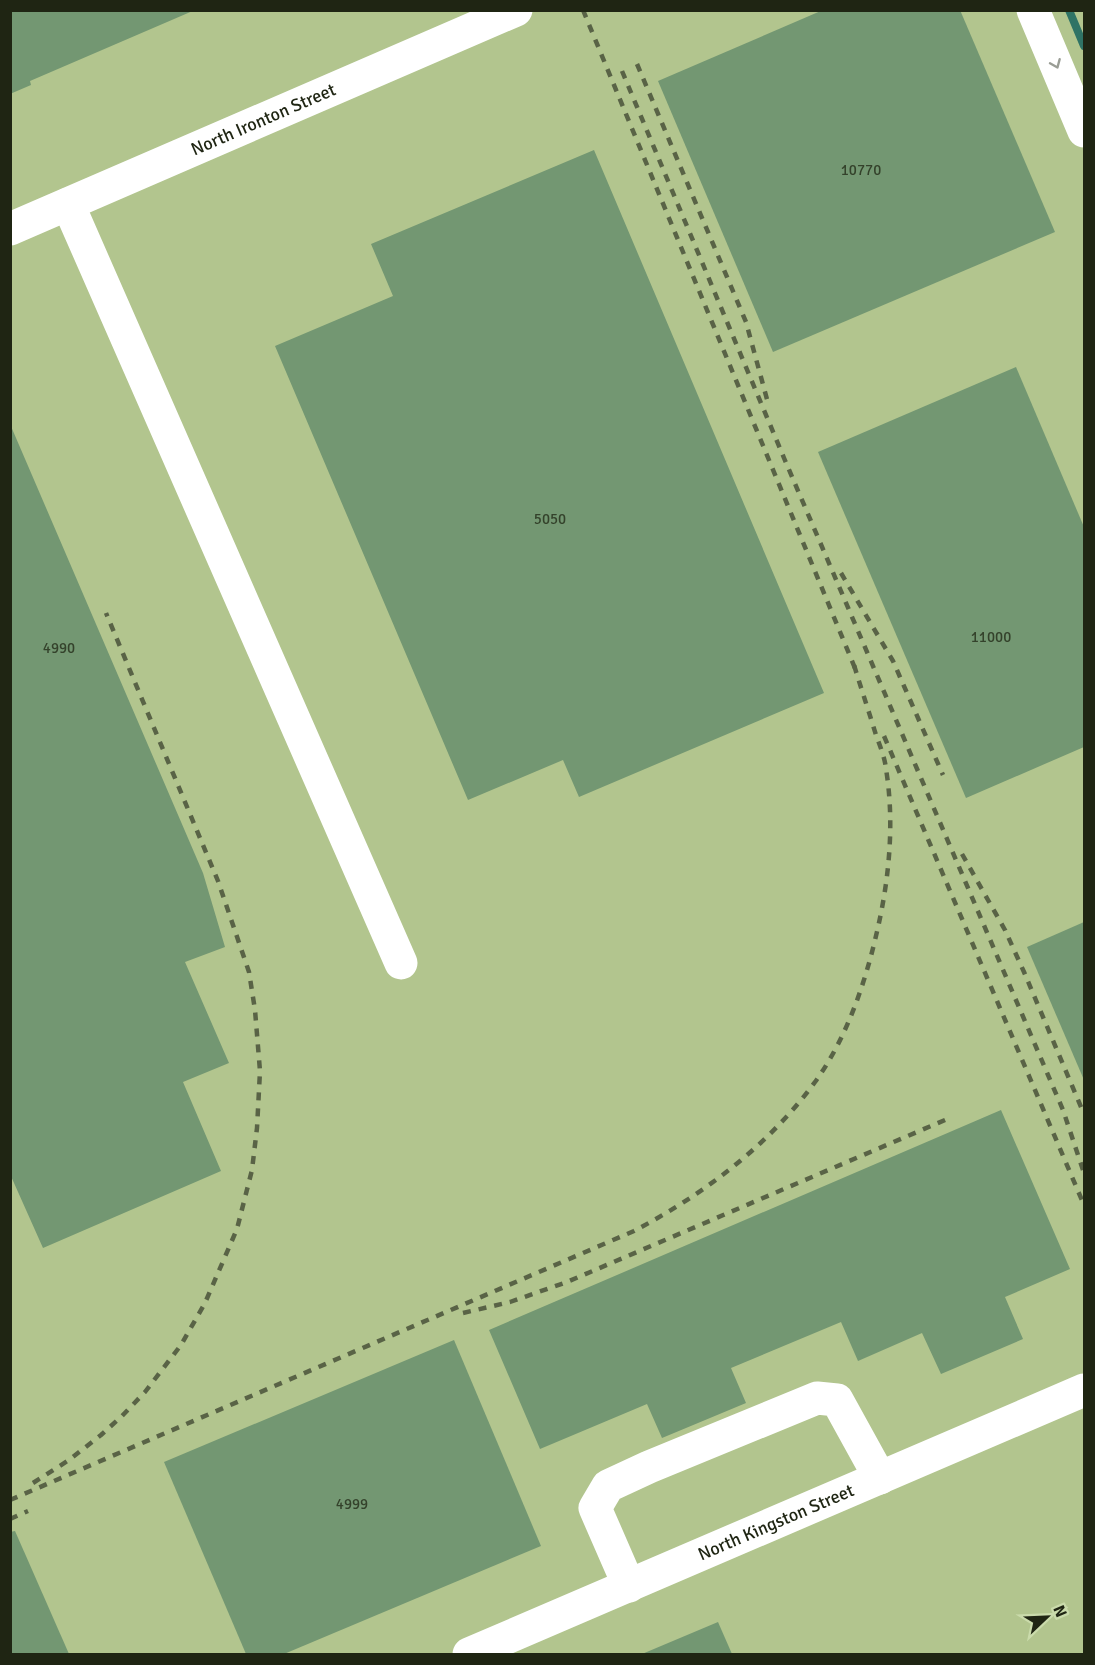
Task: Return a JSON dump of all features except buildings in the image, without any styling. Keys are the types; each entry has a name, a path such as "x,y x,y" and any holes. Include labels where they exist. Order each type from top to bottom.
{"street":[{"name":"North Ironton Street","path":"10,229 516,10"},
{"path":"1033,10 1084,131"},
{"path":"68,204 401,963"},
{"name":"North Kingston Street","path":"469,1654 1084,1390"},
{"path":"629,1586 595,1508 608,1486 649,1467 817,1398 837,1400 880,1478"}],"shaded area":[{"path":"11,11 1084,11 1084,1654 11,1654"}],"waterway":[{"path":"1069,10 1084,46"}],"railway":[{"path":"583,10 857,673"},
{"path":"637,64 746,322 768,403"},
{"path":"622,71 784,458 1063,1110 1084,1173"},
{"path":"841,573 893,661 943,775"},
{"path":"33,1483 69,1460 122,1416 145,1392 181,1345 205,1303 237,1229 252,1170 257,1128 260,1071 249,972 218,881 106,613"},
{"path":"10,1500 634,1231 710,1184 756,1148 797,1105 815,1082 838,1045 856,1004 870,961 883,900 890,844 888,788 883,756 854,665"},
{"path":"884,736 1084,1205"},
{"path":"962,854 1005,930 1084,1114"},
{"path":"463,1313 510,1302 567,1282 952,1117"},
{"path":"10,1519 28,1511"}]}
